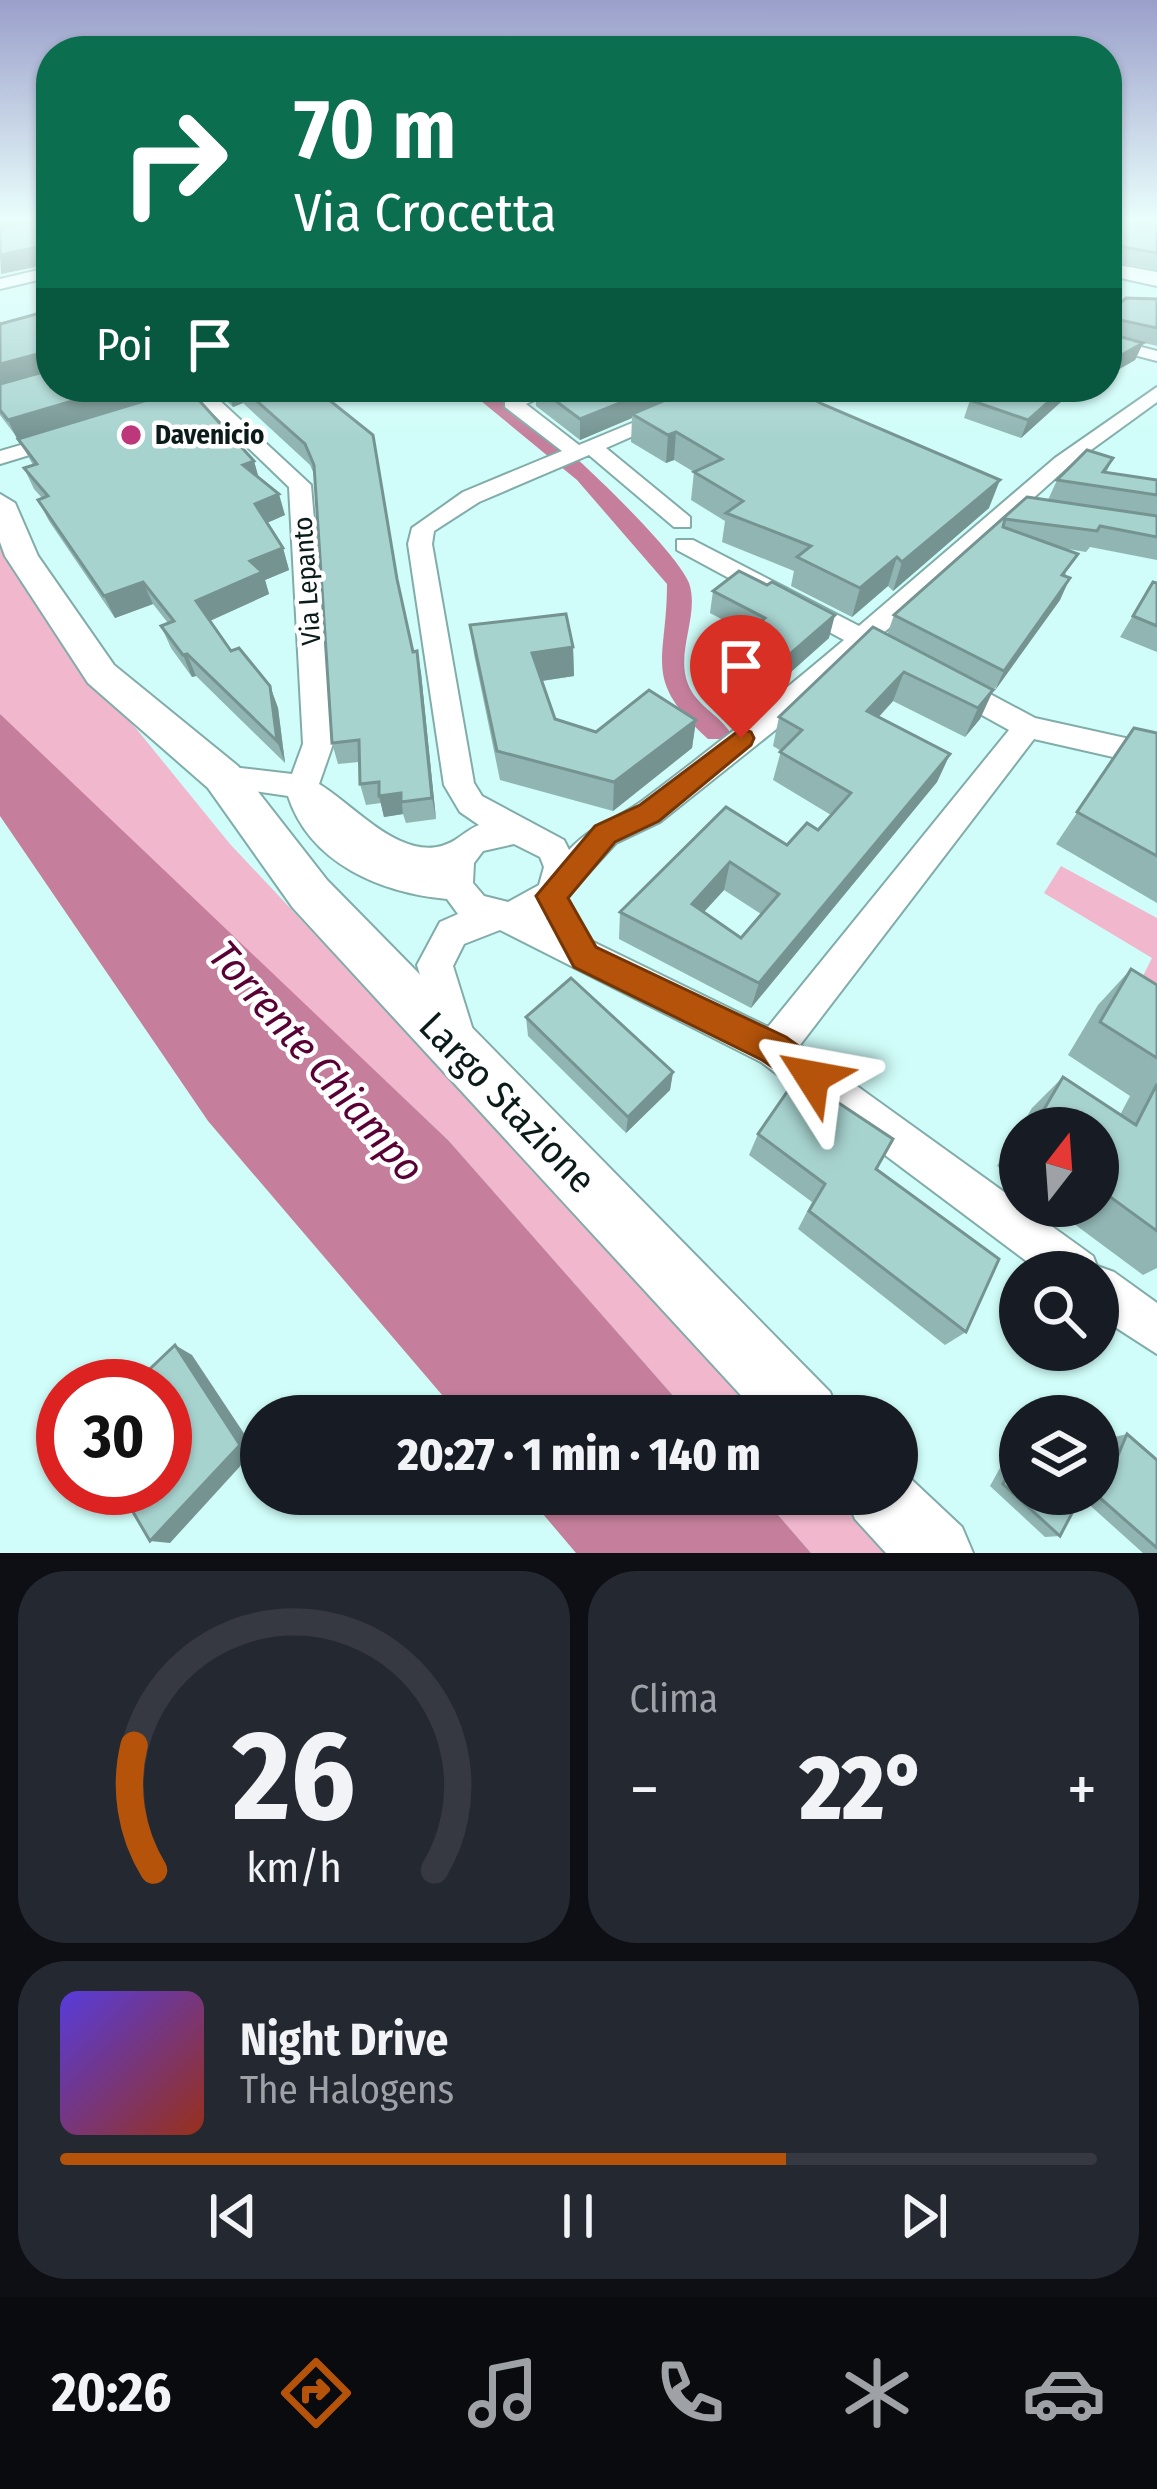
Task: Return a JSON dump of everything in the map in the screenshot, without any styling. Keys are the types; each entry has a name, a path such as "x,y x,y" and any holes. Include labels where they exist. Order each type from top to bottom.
{"main road":[{"name":"Largo Stazione","path":"0,502 22,556 101,674 279,786 310,894 786,1395"},
{"path":"900,1515 936,1553"}],"street":[{"path":"1122,347 1157,356"},
{"path":"460,1052 435,965 452,933 539,907 605,834 650,813 1025,508 1062,462 1154,398"},
{"name":"Via Lepanto","path":"200,402 300,485 317,750 327,757 279,786"},
{"path":"514,402 584,449 683,534 863,640 1027,727 1157,756"},
{"path":"585,957 554,890 560,871 551,847 471,804 459,785 420,544 423,528 439,514 698,402"},
{"path":"0,458 92,429"},
{"path":"985,493 1025,508"},
{"path":"774,1049 1027,727"},
{"path":"279,786 317,750"},
{"path":"279,786 395,855 430,860 462,853 484,836 519,831 605,834"},
{"path":"279,786 364,867 409,884 456,886"},
{"path":"462,853 456,886 473,908 499,916 774,1049 1048,1251"},
{"path":"1119,1303 1157,1331"}],"shaded area":[{"path":"0,499 95,678 230,844 747,1395 673,1395 449,1141 0,714"},
{"path":"1061,866 1157,918 1157,990 1141,980 1152,958 1044,893"},
{"path":"778,1515 854,1515 887,1553 811,1553"}],"water":[{"name":"Torrente Chiampo","path":"0,714 449,1141 673,1395 442,1395 208,1121 0,816"},
{"path":"544,1515 778,1515 811,1553 576,1553"}],"building":[{"path":"1157,299 1157,328 1122,320 1122,301"},
{"path":"36,314 36,354 0,364 0,324"},
{"path":"1122,337 1143,343 1122,355"},
{"path":"36,374 36,402 69,402 8,420 0,410 0,384"},
{"path":"140,402 201,402 254,461 243,465 279,494 255,504 283,548 250,561 262,572 196,601 231,651 239,648 270,686 277,741 183,655 161,626 174,621 143,582 104,596 38,500 48,496 24,468 37,464 18,439"},
{"path":"258,402 332,402 373,435 397,579 413,652 417,651 432,798 401,802 401,793 379,796 379,782 360,784 359,740 332,743 314,465 305,444"},
{"path":"557,402 622,402 580,419"},
{"path":"660,402 818,402 1000,480 902,562 897,557 860,588 797,557 811,546 726,513 743,501 694,472 722,459 632,414"},
{"path":"976,402 1048,402 1028,420"},
{"path":"1087,450 1113,458 1103,472 1157,480 1157,495 1057,480"},
{"path":"1027,497 1157,516 1157,537 1100,526 1097,531 1005,519 1003,527 1078,554 1062,575 1070,578 1004,671 894,615"},
{"path":"739,571 767,585 772,582 835,615 760,680 718,657 765,618 713,591"},
{"path":"1153,582 1157,583 1157,626 1133,616"},
{"path":"566,614 573,647 532,653 555,719 596,732 649,690 696,720 614,782 497,751 470,625"},
{"path":"873,627 993,690 978,708 904,672 867,711 950,754 759,983 620,912 726,807 787,845 807,823 818,830 851,793 780,752 802,730 779,717","holes":["730,862 779,894 741,938 692,904"]},
{"path":"1134,728 1157,733 1157,856 1077,812"},
{"path":"1131,969 1157,985 1157,1058 1100,1022"},
{"path":"571,978 673,1072 628,1117 526,1017"},
{"path":"798,1076 893,1139 876,1169 999,1259 966,1332 809,1211 825,1184 758,1134"},
{"path":"1063,1077 1109,1107 1045,1107"},
{"path":"1157,1084 1157,1231 1119,1203 1119,1114 1136,1125"},
{"path":"175,1345 184,1359 160,1359"},
{"path":"192,1371 240,1445 192,1496"},
{"path":"1127,1434 1157,1460 1157,1548 1119,1515 1119,1453"},
{"path":"135,1515 174,1515 150,1541"},
{"path":"1037,1515 1071,1515 1060,1536"}],"waterway":[{"path":"495,402 584,476 678,584 673,679 694,712 717,732"}],"place":[{"name":"Davenicio","path":"131,435"}],"route":[{"path":"741,738 650,813 605,834 551,896 585,957 774,1049 812,1077"}]}
